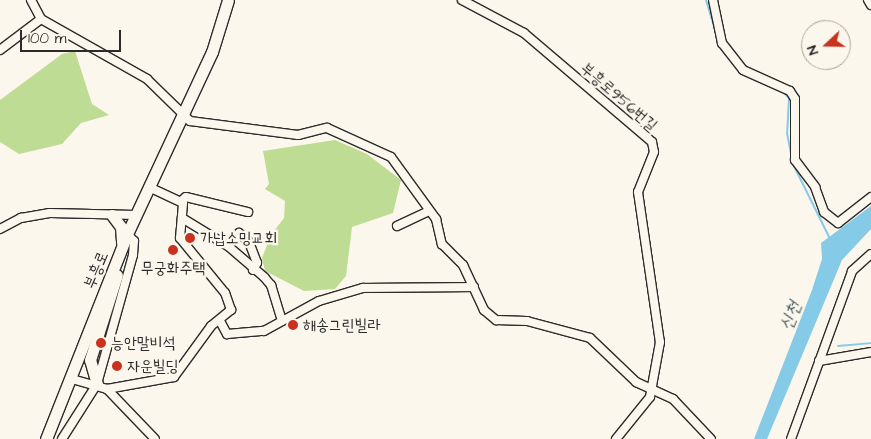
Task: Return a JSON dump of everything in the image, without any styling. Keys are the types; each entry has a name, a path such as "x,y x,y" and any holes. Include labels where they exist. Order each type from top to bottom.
{"main road":[{"name":"부흥로","path":"46,439 72,379 127,234 212,52 228,0"},
{"path":"102,387 90,360 114,293 122,251 120,227 112,215"}],"street":[{"path":"31,0 41,19 147,79 177,105 182,116 298,135 319,127 391,157 436,219 442,244 463,265 484,310 496,320 527,321 582,335 603,347 636,382 651,387 698,421 711,439"},
{"name":"부흥로956번길","path":"462,0 524,33 652,142 654,152 638,192 660,342 650,397 616,439"},
{"path":"713,0 722,43 743,70 790,91 795,99 795,160 815,187 824,212 838,223 871,197"},
{"path":"868,0 871,4"},
{"path":"0,50 41,19"},
{"path":"149,187 181,201"},
{"path":"181,201 186,197 248,212"},
{"path":"72,379 102,387 174,378 220,321 230,313 230,302 182,243 178,233 182,218 181,201"},
{"path":"397,226 429,211"},
{"path":"0,229 21,218 50,213 136,215"},
{"path":"182,218 228,246 271,285 282,320"},
{"path":"228,246 239,233 249,242 257,264 253,270"},
{"path":"62,439 102,387 135,245 127,234"},
{"path":"791,439 852,271 871,254"},
{"path":"220,321 228,334 264,331 282,320 339,295 363,288 474,287"},
{"path":"819,361 871,352"},
{"path":"102,387 155,439"}],"green space":[{"path":"75,51 92,104 109,115 81,123 62,144 19,154 0,142 0,100 62,54"},
{"path":"335,140 367,154 401,180 393,213 352,227 346,276 335,289 304,291 265,271 262,258 271,235 284,218 285,201 265,189 269,184 263,151"}],"water":[{"path":"871,206 871,229 842,260 767,439 754,439 812,290 822,259 821,243"}],"waterway":[{"path":"706,0 719,43"},
{"path":"727,55 735,65"},
{"path":"782,91 789,98 787,133 793,164 830,239"},
{"path":"838,346 871,343"}],"place":[{"name":"가납소밍교회","path":"190,238"},
{"name":"무궁화주택","path":"173,250"},
{"name":"해송그린빌라","path":"293,325"},
{"name":"능안말비석","path":"101,343"},
{"name":"자운빌딩","path":"117,366"}],"water label":[{"name":"신천","path":"791,316"}]}
